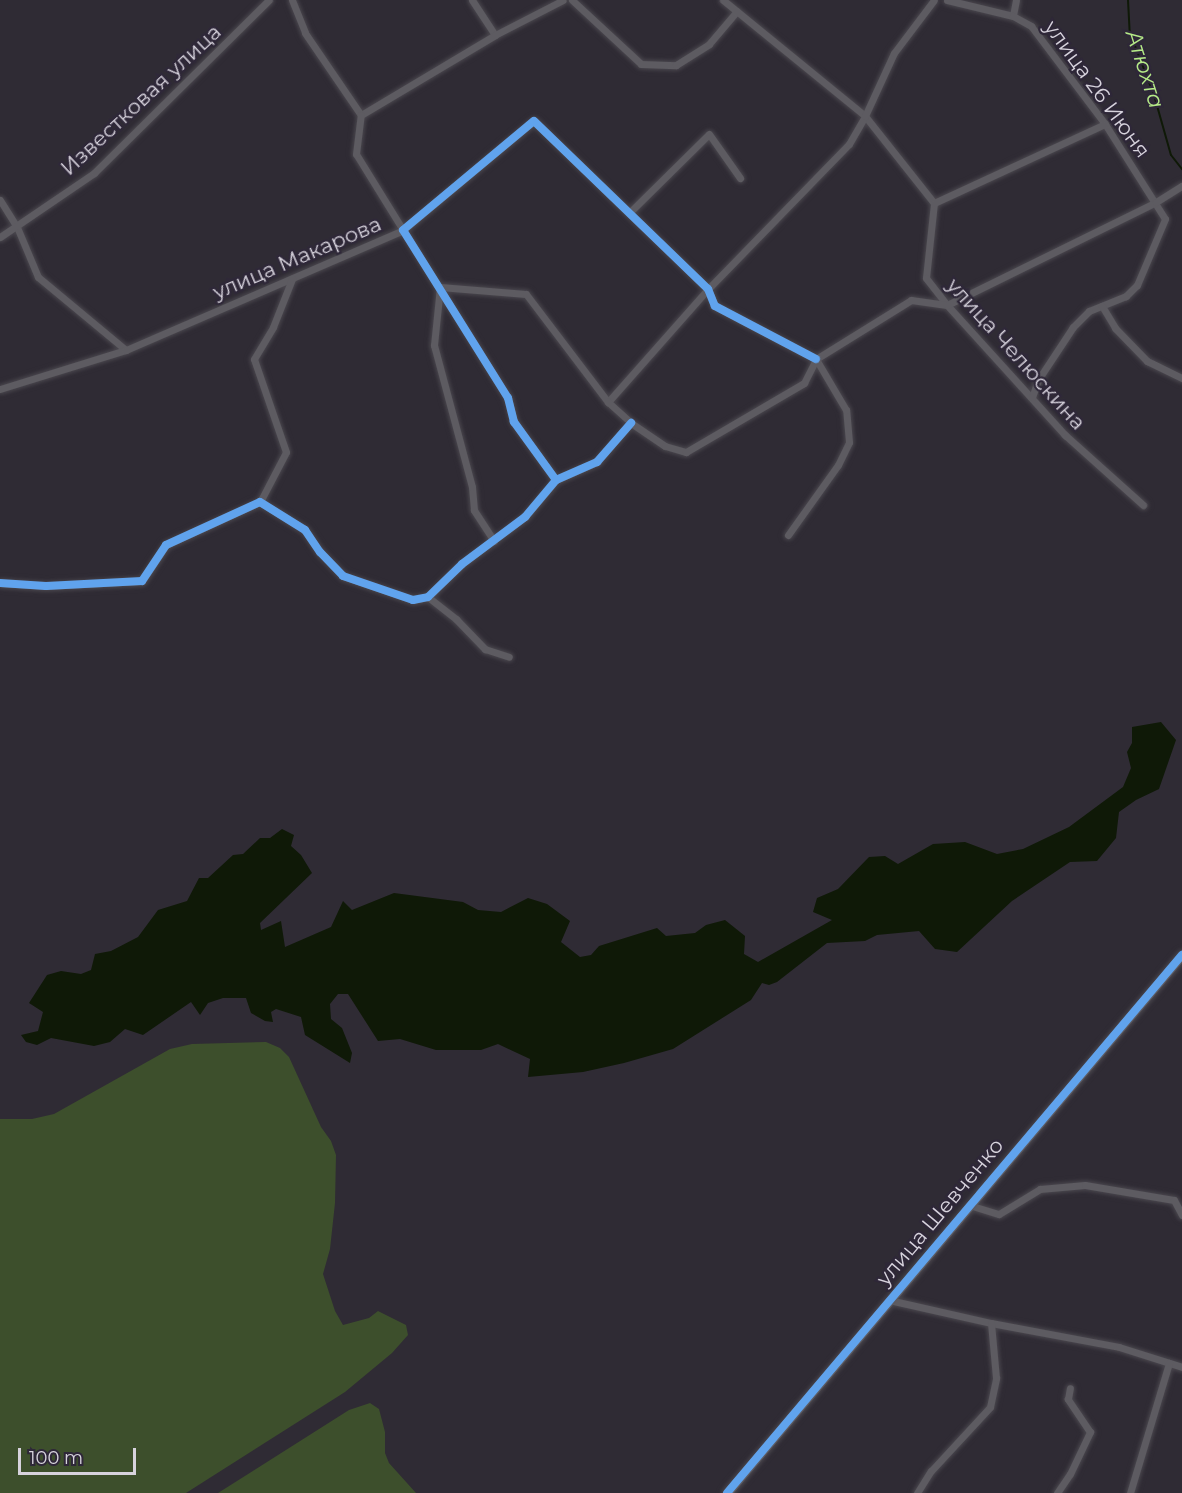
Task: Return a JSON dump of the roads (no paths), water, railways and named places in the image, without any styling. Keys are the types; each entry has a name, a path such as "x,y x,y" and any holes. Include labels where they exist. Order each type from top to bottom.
{"street":[{"name":"Известковая улица","path":"0,237 94,173 269,0"},
{"path":"292,0 305,33 361,115 495,35 563,0"},
{"path":"472,0 495,35"},
{"path":"572,0 641,64 676,65 709,44 737,11"},
{"path":"723,0 865,117 934,203 1105,124"},
{"path":"608,402 708,289 849,144 865,117 894,53 934,0"},
{"path":"947,0 1013,16"},
{"name":"улица 26 Июня","path":"1016,0 1013,16 1031,26 1105,124 1156,202"},
{"name":"улица Макарова","path":"0,389 126,350 403,230 356,154 361,115"},
{"path":"556,480 514,422 508,398 403,230 534,121 708,289 715,306 816,359 846,410 849,442 838,465 788,535"},
{"path":"629,213 709,134 740,178"},
{"path":"440,287 526,294 608,402 631,423 664,446 686,452 804,383 816,359 911,300 947,305 1156,202 1182,186"},
{"path":"0,200 17,226 38,277 126,350"},
{"path":"1032,397 1038,380 1073,327 1089,311 1126,296 1137,285 1165,219 1156,202"},
{"name":"улица Челюскина","path":"934,203 926,278 947,305 1065,435 1143,506"},
{"path":"0,583 46,586 142,581 166,545 260,501 286,452 254,359 273,327 292,279"},
{"path":"440,287 434,345 472,487 474,510 494,542"},
{"path":"1102,306 1115,328 1139,354 1147,361 1182,378"},
{"path":"260,501 305,530 320,552 343,576 413,600 428,597 462,564 525,517 556,480 597,462 631,423"},
{"path":"428,597 456,619 486,649 509,657"},
{"name":"улица Шевченко","path":"727,1493 1182,955"},
{"path":"969,1205 999,1214 1040,1189 1085,1185 1173,1200 1182,1215"},
{"path":"889,1300 991,1323 1119,1347 1182,1367"},
{"path":"917,1493 931,1471 990,1407 996,1378 991,1323"},
{"path":"1130,1493 1169,1363"},
{"path":"1057,1493 1070,1474 1090,1432 1068,1399 1070,1388"}],"waterway":[{"name":"Атюхта","path":"1128,0 1130,33 1154,95 1171,155 1182,169"}]}
